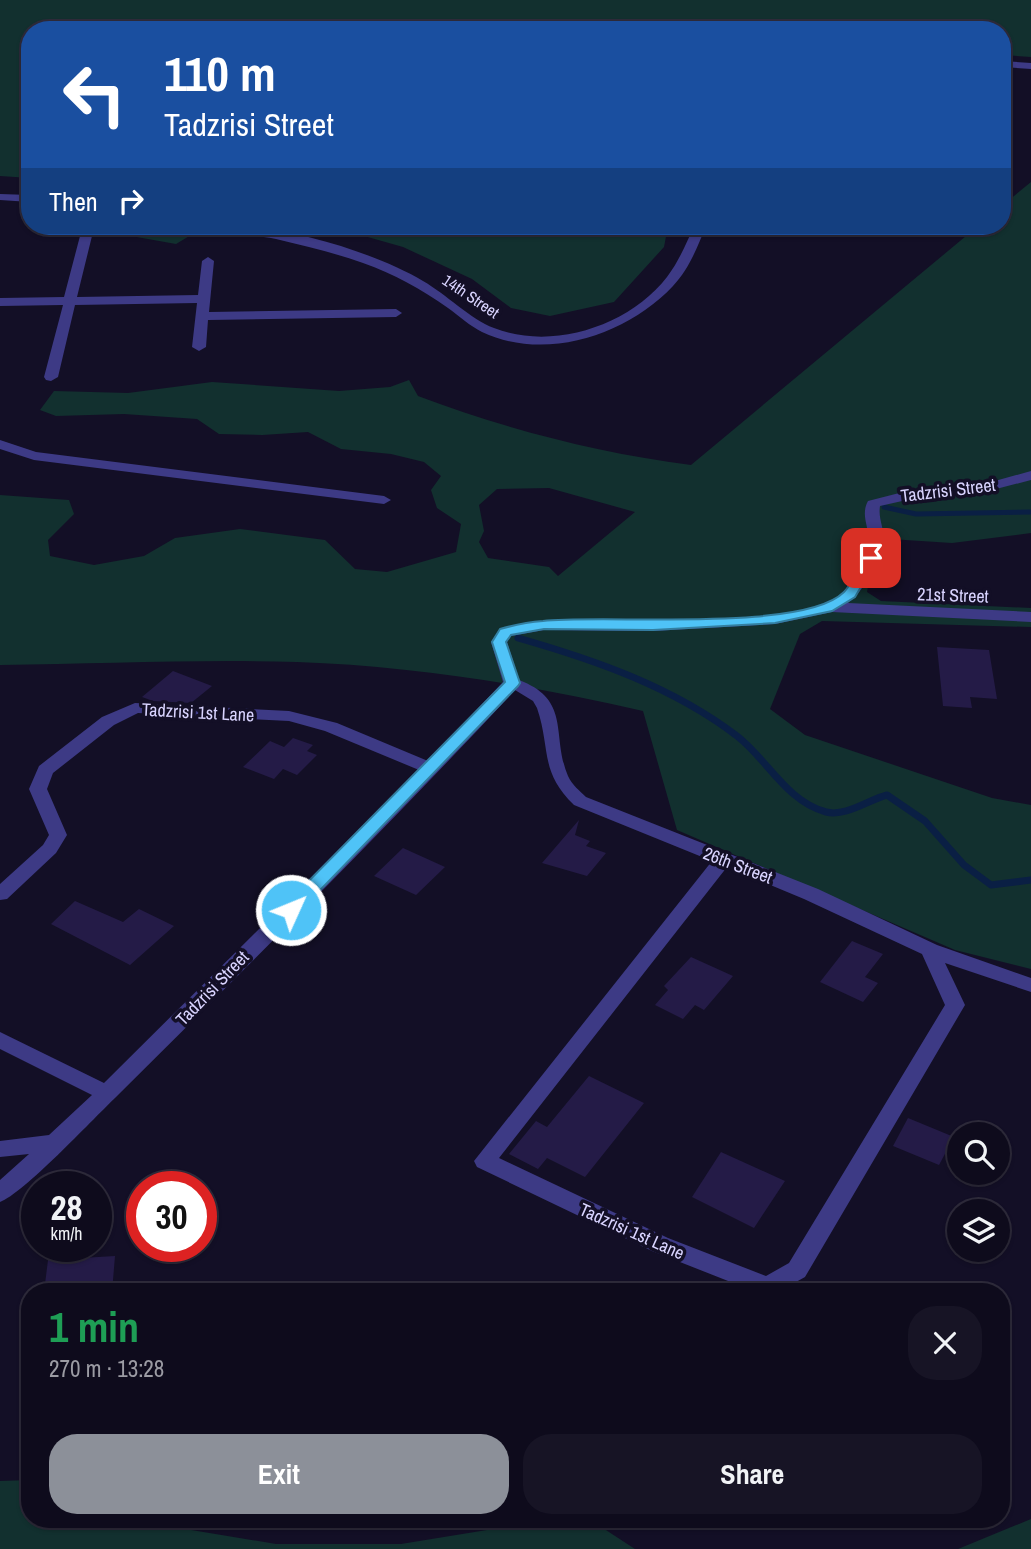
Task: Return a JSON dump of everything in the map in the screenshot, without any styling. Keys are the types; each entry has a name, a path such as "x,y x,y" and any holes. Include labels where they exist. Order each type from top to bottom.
{"street":[{"path":"1011,65 1031,66"},
{"path":"0,197 21,198"},
{"name":"14th Street","path":"275,235 385,267 428,288 486,330 523,340 559,339 599,329 626,318 653,300 686,260 697,235"},
{"path":"51,377 86,236"},
{"path":"199,347 208,261"},
{"path":"0,302 204,299"},
{"path":"202,316 396,313"},
{"path":"0,443 34,456 384,500"},
{"name":"Tadzrisi Street","path":"832,607 850,594 871,558 876,540 871,519 873,504 886,498 979,490 1031,475"},
{"path":"512,683 499,642 506,632 520,627 653,626 764,620 832,607"},
{"name":"21st Street","path":"832,607 1031,617"},
{"name":"Tadzrisi Street","path":"0,1193 189,1013 512,683"},
{"name":"26th Street","path":"512,683 533,690 548,709 559,774 566,788 580,801 811,894 930,950 1031,985"},
{"name":"Tadzrisi 1st Lane","path":"0,894 50,849 58,835 38,789 44,770 108,721 135,708 289,716 331,727 430,768"},
{"name":"Tadzrisi 1st Lane","path":"723,860 485,1161 637,1234 720,1271 758,1283"},
{"name":"Tadzrisi 1st Lane","path":"773,1283 797,1270 955,1004 930,950"},
{"path":"0,1040 105,1092"},
{"path":"0,1149 55,1143"}],"green space":[{"path":"0,0 1031,0 1031,57 1011,56 1011,21 21,21 21,177 0,176"},
{"path":"1031,182 1031,533 952,543 890,539 893,561 869,581 867,592 881,601 1031,608 1031,627 822,621 800,634 770,709 805,735 992,798 1031,805 1031,969 955,950 677,830 643,711 472,678 341,664 223,661 0,665 0,495 69,500 74,514 48,540 50,556 94,565 144,556 175,538 240,529 325,540 355,569 387,572 456,552 461,524 437,508 431,490 441,476 424,462 391,454 341,449 308,432 219,434 197,419 124,414 56,416 40,410 54,391 128,393 212,382 339,391 390,387 409,380 418,396 484,419 587,447 691,465 967,235 1011,235 1011,198","holes":["549,488 635,512 558,576 549,567 488,558 479,542 484,531 479,505 497,489"]},
{"path":"126,235 191,235 176,244"},
{"path":"361,235 666,235 664,247 614,302 550,316 511,308 472,279 403,247"},
{"path":"21,1480 21,1528 179,1528 276,1544 401,1544 500,1528 603,1528 635,1549 0,1549 0,1481"},
{"path":"1031,1519 1031,1549 958,1549 1010,1528"}],"building":[{"path":"937,647 989,650 997,699 970,697 972,708 943,706"},
{"path":"173,671 212,686 191,703 153,701 142,697"},
{"path":"293,738 313,745 307,751 317,755 297,775 283,769 274,779 243,767 270,741 284,747"},
{"path":"579,820 575,835 590,841 586,846 606,853 587,876 542,863"},
{"path":"403,848 445,867 416,895 374,876"},
{"path":"75,901 123,922 139,909 174,926 130,965 51,924"},
{"path":"852,941 883,954 865,977 878,983 863,1002 820,982"},
{"path":"691,957 733,976 704,1010 695,1005 683,1019 655,1005 668,990 664,986"},
{"path":"589,1076 644,1103 585,1177 547,1158 538,1169 509,1154 536,1121 547,1127"},
{"path":"908,1118 947,1134 947,1150 939,1165 893,1146"},
{"path":"721,1152 785,1181 754,1228 692,1197"},
{"path":"112,1256 115,1256 113,1283 45,1283 48,1262 112,1262"}],"waterway":[{"path":"884,507 916,514 1031,512"},
{"path":"518,638 604,666 687,703 748,745 789,790 812,807 826,812 841,812 887,795 925,821 964,865 991,885 1031,880"}],"route":[{"path":"291,910 512,683 499,642 506,632 520,627 544,625 653,626 775,619 832,607 850,594 871,558"}]}
